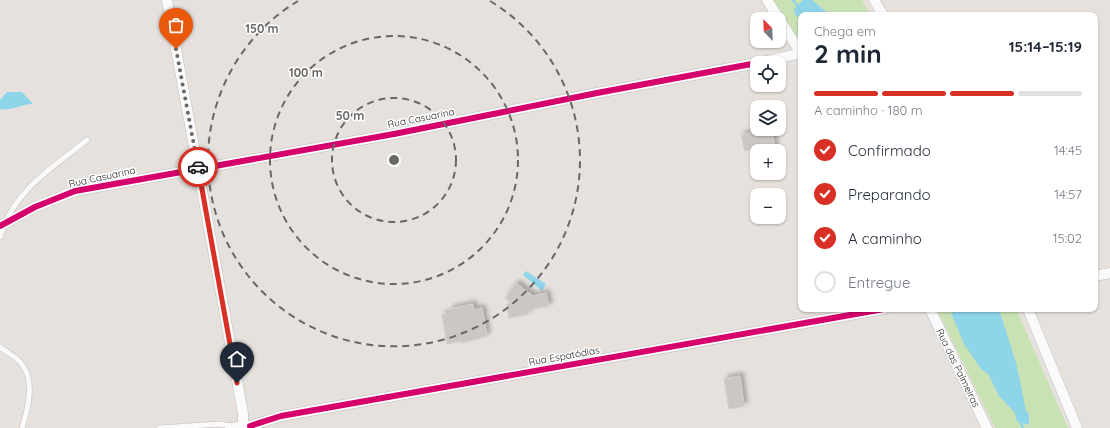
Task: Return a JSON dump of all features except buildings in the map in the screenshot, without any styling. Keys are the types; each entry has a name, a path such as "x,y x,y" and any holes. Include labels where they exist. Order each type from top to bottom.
{"street":[{"path":"167,0 242,413 242,427"},
{"path":"768,0 798,48"},
{"path":"874,0 881,12"},
{"name":"Rua Casuarina","path":"786,56 798,54"},
{"name":"Rua Casuarina","path":"2,225 35,207 75,191 394,134 597,93 750,64"},
{"path":"1098,275 1110,273"},
{"name":"Rua Espatódias","path":"242,427 281,416 867,312"},
{"name":"Rua das Palmeiras","path":"931,312 987,428"},
{"path":"1029,312 1077,428"}],"lane":[{"path":"0,237 2,225 25,191 87,140"},
{"path":"0,347 22,363 28,380 30,398 22,428"},
{"path":"159,428 219,424 242,427"}],"green space":[{"path":"773,0 862,0 868,12 798,12 798,41 786,21 786,12 780,12"},
{"path":"938,312 1017,312 1068,428 995,428"}],"water":[{"path":"803,0 812,0 826,12 798,12 798,18 795,14 794,9"},
{"path":"7,92 22,92 33,104 9,109 0,109 0,100"},
{"path":"526,271 546,284 542,291 523,275"},
{"path":"1000,312 1017,366 1026,411 1029,414 1029,425 1017,422 1015,413 999,396 988,374 981,369 964,344 951,313"}],"waterway":[{"path":"793,0 799,8"},
{"path":"1020,421 1023,428"}],"cycle path":[{"path":"0,226 35,207 75,191 394,134 597,93 750,64"},
{"path":"250,426 281,416 867,312"}],"way so far":[{"path":"176,49 198,167"}],"route":[{"path":"198,167 237,383"}]}
